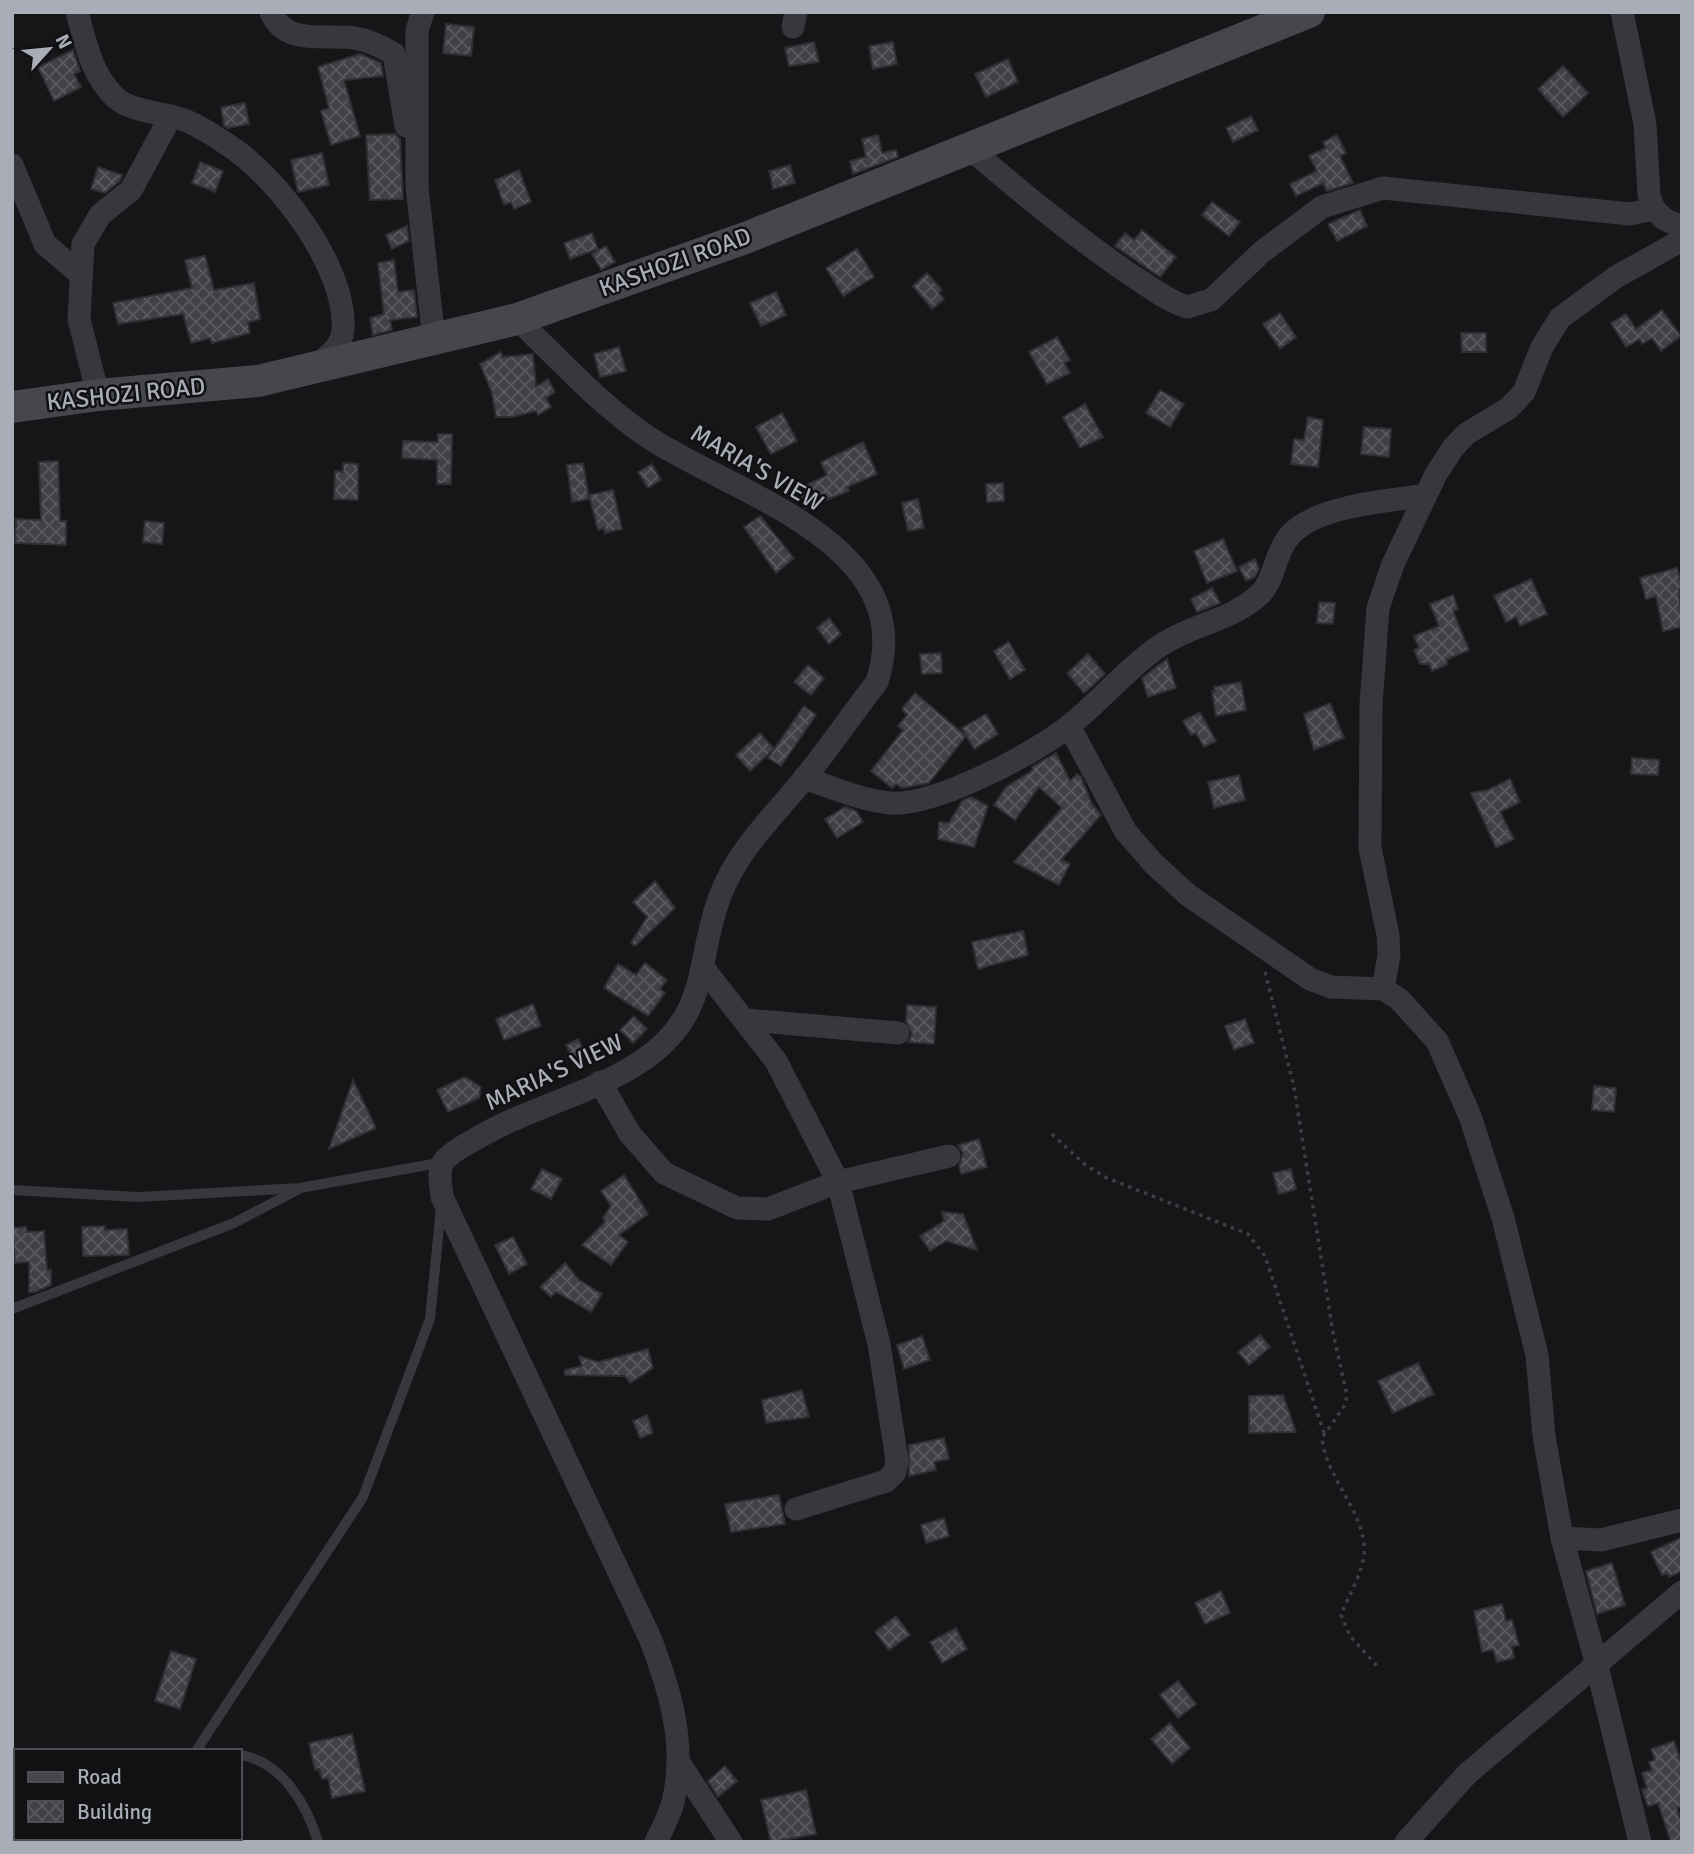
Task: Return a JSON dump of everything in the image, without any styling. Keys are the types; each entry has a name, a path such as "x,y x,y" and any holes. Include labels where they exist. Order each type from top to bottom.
{"main road":[{"name":"KASHOZI ROAD","path":"12,407 98,395 258,381 517,319 748,237 1299,14"}],"street":[{"path":"77,12 91,63 102,83 119,100 188,121 250,159 295,212 314,241 340,300 343,329 336,349 313,368"},
{"path":"271,12 276,24 293,34 357,38 376,43 394,54 417,187 434,340"},
{"path":"417,187 417,30 423,12"},
{"path":"1622,12 1645,124 1649,195 1654,209 1664,219 1682,227"},
{"path":"98,395 79,319 83,244 90,228 131,190 171,116"},
{"path":"969,148 1039,207 1111,261 1187,307 1211,300 1271,244 1322,207 1383,188 1630,214 1654,209"},
{"path":"12,165 45,244 80,274"},
{"path":"1383,989 1389,955 1388,935 1370,848 1369,809 1373,650 1378,608 1393,564 1426,495 1453,448 1466,434 1509,408 1524,392 1542,347 1560,318 1616,277 1682,240"},
{"name":"MARIA'S VIEW","path":"444,1162 488,1131 600,1082 646,1058 675,1031 691,1009 704,969 718,901 733,867 756,833 804,778 877,682 882,666 883,621 866,585 842,554 811,527 779,505 650,438 627,422 517,319"},
{"path":"804,778 890,803 914,802 975,779 1030,751 1069,726 1160,646 1189,628 1224,618 1262,593 1277,555 1299,527 1318,517 1426,495"},
{"path":"1069,726 1126,832 1188,895 1258,946 1310,979 1331,987 1383,989 1413,1011 1437,1041 1469,1116 1503,1218 1536,1355 1544,1436 1562,1538 1596,1662 1640,1842"},
{"path":"704,969 747,1020 800,1103 838,1182 879,1343 897,1460 895,1472 886,1481 796,1509"},
{"path":"747,1020 898,1033"},
{"path":"600,1082 630,1134 664,1174 737,1208 768,1209 838,1182 949,1156"},
{"path":"444,1162 440,1174 442,1197 650,1637 672,1695 678,1761 673,1803 656,1842"},
{"path":"1562,1538 1601,1540 1682,1520"},
{"path":"1406,1842 1467,1774 1682,1591"},
{"path":"678,1761 731,1842"}],"lane":[{"path":"12,1190 138,1197 300,1188 444,1162"},
{"path":"12,1309 234,1223 300,1188"},
{"path":"201,1749 363,1497 430,1319 442,1197"},
{"path":"242,1755 250,1757 286,1780 310,1815 318,1842"}],"path":[{"path":"1258,946 1294,1087 1331,1322 1347,1395 1345,1405 1324,1433"},
{"path":"1052,1134 1084,1164 1107,1178 1248,1234 1257,1243 1274,1281 1324,1433 1324,1450 1364,1544 1362,1564 1341,1615 1350,1636 1378,1667"}],"building":[{"path":"446,24 474,27 471,56 443,53"},
{"path":"814,42 819,62 789,66 785,48"},
{"path":"893,42 897,64 873,69 869,46"},
{"path":"73,50 80,71 74,74 81,87 54,101 38,67"},
{"path":"360,54 381,63 383,76 344,80 360,136 331,145 321,111 329,108 318,67"},
{"path":"1008,59 1018,82 986,97 975,74"},
{"path":"1563,66 1588,93 1563,117 1538,89"},
{"path":"245,103 249,124 228,128 224,126 221,107"},
{"path":"1251,116 1258,130 1233,142 1226,128"},
{"path":"395,134 400,139 403,199 370,200 366,135"},
{"path":"878,135 882,153 896,150 898,157 853,174 850,161 866,157 862,139"},
{"path":"1337,135 1346,153 1340,156 1353,183 1327,191 1323,183 1296,196 1290,184 1317,171 1309,156 1326,148 1323,142"},
{"path":"322,153 329,185 298,192 291,160"},
{"path":"200,162 223,171 215,192 192,183"},
{"path":"790,165 795,183 773,189 769,171"},
{"path":"98,167 122,175 120,181 105,193 91,189"},
{"path":"519,170 531,202 514,209 511,202 504,205 495,180"},
{"path":"1212,202 1240,222 1229,236 1202,215"},
{"path":"1360,210 1367,226 1337,241 1328,224"},
{"path":"407,226 409,241 392,249 386,235"},
{"path":"1142,230 1176,257 1160,277 1115,246 1125,233 1134,240"},
{"path":"592,233 598,249 570,259 564,243"},
{"path":"606,246 615,262 601,270 592,254"},
{"path":"857,249 874,277 843,296 826,268"},
{"path":"205,256 214,290 254,283 260,319 248,322 250,333 212,343 210,338 191,343 183,314 118,324 113,303 192,288 185,260"},
{"path":"394,260 398,292 414,290 417,317 390,320 392,330 373,335 370,318 384,314 378,263"},
{"path":"927,273 942,290 939,293 944,299 932,309 913,286"},
{"path":"776,292 786,315 761,326 750,303"},
{"path":"1662,310 1681,336 1661,351 1652,338 1642,344 1640,339 1626,347 1611,323 1626,314 1636,329"},
{"path":"1280,313 1296,337 1280,349 1263,324"},
{"path":"1461,333 1486,333 1486,352 1462,352"},
{"path":"1057,337 1070,360 1064,363 1070,373 1047,384 1029,352"},
{"path":"619,347 626,371 600,377 594,354"},
{"path":"501,352 503,357 533,354 536,387 548,379 555,392 546,398 551,407 538,415 536,411 512,417 496,417 492,393 480,364"},
{"path":"1160,390 1184,404 1170,427 1146,413"},
{"path":"1085,404 1103,437 1080,448 1063,417"},
{"path":"782,413 797,441 771,454 756,427"},
{"path":"1308,417 1323,420 1318,467 1291,464 1294,439 1304,440"},
{"path":"1364,427 1391,429 1389,457 1361,454"},
{"path":"438,434 452,434 451,484 437,484 437,460 402,458 403,441 438,442"},
{"path":"863,442 877,474 847,487 849,491 805,508 796,490 827,475 821,462"},
{"path":"58,461 60,521 66,521 66,545 15,543 16,519 41,520 39,462"},
{"path":"343,463 358,464 358,500 334,499 335,471 343,472"},
{"path":"583,463 589,499 572,502 567,465"},
{"path":"652,464 661,480 648,488 638,472"},
{"path":"1003,483 1004,501 987,502 986,484"},
{"path":"613,490 622,529 605,533 604,528 598,530 589,495"},
{"path":"918,499 924,528 908,531 902,503"},
{"path":"760,516 794,558 776,573 744,527"},
{"path":"145,521 164,523 162,544 143,542"},
{"path":"1223,539 1237,571 1207,583 1194,551"},
{"path":"1255,559 1259,568 1255,577 1246,581 1239,567"},
{"path":"1677,568 1682,585 1679,590 1682,627 1663,631 1656,596 1646,599 1640,578"},
{"path":"1531,579 1547,614 1520,626 1516,617 1506,622 1494,596"},
{"path":"1212,588 1220,603 1197,612 1191,599"},
{"path":"1453,595 1458,609 1453,611 1469,650 1446,660 1448,664 1432,671 1429,664 1420,664 1414,650 1419,648 1414,636 1439,626 1430,604"},
{"path":"1319,602 1335,603 1333,624 1317,623"},
{"path":"829,618 841,634 829,644 817,628"},
{"path":"1009,642 1025,670 1010,679 994,651"},
{"path":"941,653 942,673 922,674 920,654"},
{"path":"1088,654 1105,674 1084,693 1067,673"},
{"path":"1167,659 1176,688 1148,697 1142,678"},
{"path":"808,665 824,678 811,695 794,682"},
{"path":"1241,682 1246,710 1216,716 1212,691 1215,691 1214,687"},
{"path":"915,693 966,736 929,783 902,788 896,784 892,788 871,771 903,730 898,726 907,715 902,709"},
{"path":"1330,703 1344,738 1314,750 1304,714"},
{"path":"804,706 816,715 781,766 768,758"},
{"path":"1200,712 1216,741 1204,747 1196,733 1191,735 1183,721"},
{"path":"986,714 998,734 974,749 962,728"},
{"path":"760,733 774,749 750,771 736,755"},
{"path":"1056,753 1070,781 1077,774 1081,777 1092,804 1101,815 1061,860 1070,864 1059,885 1014,862 1062,808 1039,787 1015,820 994,805 1006,787"},
{"path":"1632,758 1659,760 1658,775 1631,774"},
{"path":"1239,775 1245,800 1214,808 1208,782"},
{"path":"1510,779 1520,802 1500,812 1514,839 1496,848 1471,793 1488,790"},
{"path":"971,797 988,806 974,847 938,839 939,822 949,823 963,800"},
{"path":"845,807 856,811 863,822 837,838 825,819"},
{"path":"655,881 675,908 635,946 631,943 647,917 633,902"},
{"path":"1023,931 1028,955 978,969 972,942"},
{"path":"645,963 667,980 660,989 665,993 648,1016 604,988 618,964 636,975"},
{"path":"533,1004 541,1026 504,1040 496,1019"},
{"path":"907,1005 936,1007 934,1044 908,1042 912,1034 906,1021"},
{"path":"634,1016 647,1029 633,1043 620,1030"},
{"path":"1245,1019 1254,1043 1234,1050 1225,1026"},
{"path":"578,1039 586,1055 573,1061 566,1045"},
{"path":"465,1077 481,1087 479,1098 448,1112 437,1090"},
{"path":"353,1080 376,1128 329,1149"},
{"path":"1594,1086 1616,1088 1614,1112 1592,1110"},
{"path":"979,1139 987,1167 961,1174 959,1166 963,1153 958,1145"},
{"path":"542,1169 562,1179 551,1199 531,1189"},
{"path":"1291,1169 1296,1189 1279,1194 1273,1173"},
{"path":"624,1175 648,1214 619,1235 628,1242 611,1265 582,1245 605,1222 603,1218 611,1206 601,1191"},
{"path":"942,1212 963,1214 977,1250 946,1241 930,1251 920,1236 944,1221"},
{"path":"105,1226 105,1230 127,1229 129,1255 83,1256 82,1227"},
{"path":"26,1227 27,1232 44,1231 47,1270 51,1270 51,1285 35,1292 29,1292 29,1262 15,1263 12,1228"},
{"path":"513,1237 527,1264 509,1274 495,1245"},
{"path":"565,1263 579,1280 602,1294 591,1312 556,1292 551,1297 540,1287"},
{"path":"1260,1335 1270,1347 1249,1365 1238,1352"},
{"path":"922,1336 930,1360 904,1369 897,1345"},
{"path":"648,1349 653,1368 630,1383 625,1376 565,1375 565,1370 582,1366 579,1356 598,1362"},
{"path":"1418,1363 1434,1394 1393,1413 1378,1381"},
{"path":"802,1390 809,1417 766,1423 762,1400"},
{"path":"1283,1395 1296,1432 1249,1433 1249,1396"},
{"path":"647,1415 653,1433 640,1438 633,1421"},
{"path":"944,1438 949,1459 934,1462 936,1470 909,1476 909,1445"},
{"path":"779,1495 785,1524 731,1532 725,1504"},
{"path":"944,1518 949,1536 926,1543 921,1525"},
{"path":"1682,1537 1682,1571 1669,1577 1667,1573 1662,1575 1651,1552"},
{"path":"1612,1563 1625,1605 1597,1614 1586,1571"},
{"path":"1221,1591 1230,1613 1205,1624 1195,1603"},
{"path":"1502,1604 1506,1621 1512,1620 1519,1645 1512,1647 1514,1658 1497,1662 1493,1650 1482,1652 1474,1611"},
{"path":"896,1616 910,1635 889,1650 875,1632"},
{"path":"956,1628 967,1649 942,1663 930,1642"},
{"path":"171,1651 196,1659 180,1709 155,1701"},
{"path":"1178,1681 1196,1704 1178,1718 1160,1695"},
{"path":"1170,1723 1190,1748 1172,1764 1151,1739"},
{"path":"352,1734 365,1791 332,1798 328,1778 322,1779 319,1769 315,1770 309,1743"},
{"path":"1674,1741 1682,1765 1682,1806 1677,1808 1682,1824 1682,1842 1671,1842 1658,1803 1648,1806 1642,1790 1647,1788 1642,1773 1652,1770 1649,1762 1655,1760 1651,1749"},
{"path":"725,1766 737,1781 718,1797 708,1781"},
{"path":"806,1790 816,1834 771,1842 761,1800"}]}
